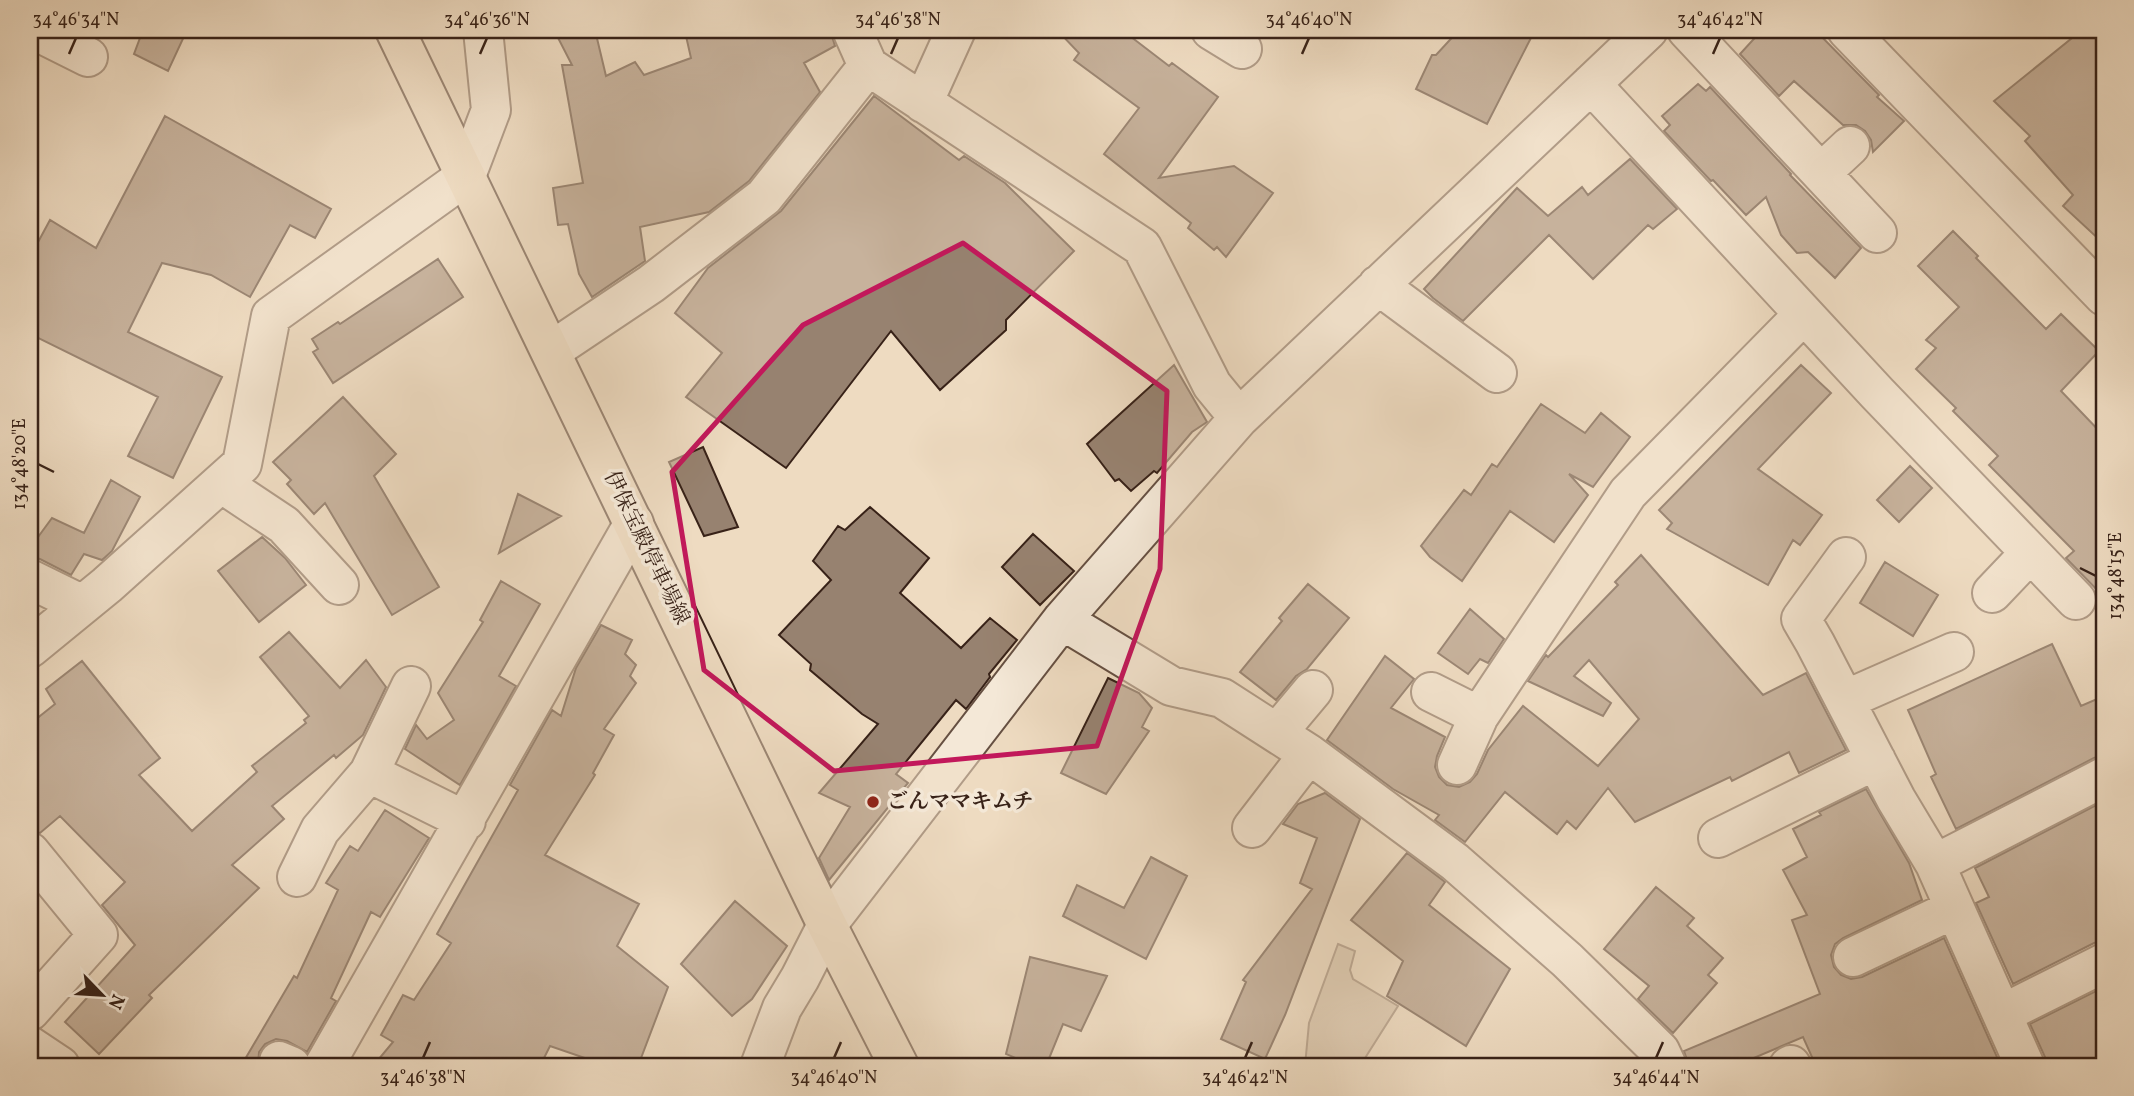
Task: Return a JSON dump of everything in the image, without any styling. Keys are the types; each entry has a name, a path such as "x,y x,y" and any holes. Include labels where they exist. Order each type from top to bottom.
{"main road":[{"name":"伊保宝殿停車場線","path":"395,30 827,925 899,1066"}],"street":[{"path":"34,30 88,57"},
{"path":"30,648 107,585 242,464 271,316 466,176 491,110 483,30"},
{"path":"852,30 868,66 1142,247 1212,385 1239,418"},
{"path":"923,103 956,30"},
{"path":"760,1066 782,1008 827,925 1062,620 1239,418 1648,30"},
{"path":"1687,30 1877,233"},
{"path":"1847,30 2104,296"},
{"path":"551,351 651,284 764,197 868,66"},
{"path":"1591,84 1825,321 1877,393 2076,600"},
{"path":"1821,173 1850,146"},
{"path":"1378,285 1497,373"},
{"path":"1457,765 1479,716 1628,493 1825,321"},
{"path":"221,483 284,525 339,585"},
{"path":"324,1066 635,523"},
{"path":"1992,593 2030,553"},
{"path":"1846,557 1801,619 1896,799 1935,864 2025,1066"},
{"path":"30,579 81,604"},
{"path":"1062,620 1171,686 1222,698 1309,754 1455,862 1567,960 1660,1051 1667,1066"},
{"path":"1845,701 1954,652"},
{"path":"297,877 320,830 369,773 411,686"},
{"path":"1277,733 1313,690"},
{"path":"1431,692 1479,716"},
{"path":"1252,828 1309,754"},
{"path":"1718,838 1875,760"},
{"path":"369,773 466,821"},
{"path":"1935,864 2104,777"},
{"path":"30,852 98,935 30,1010"},
{"path":"1853,957 1954,909"},
{"path":"2002,1014 2104,963"},
{"path":"30,1046 60,1066"}],"highlighted area":[{"path":"963,243 1167,391 1160,569 1097,746 834,771 704,670 672,472 803,325"}],"shaded area":[{"path":"1338,944 1355,951 1350,970 1353,979 1398,1006 1360,1066 1305,1066 1309,1023"}],"building":[{"path":"143,30 187,30 168,71 134,54"},
{"path":"554,30 595,30 606,76 635,62 644,75 691,58 686,36 710,30 830,30 835,46 804,63 820,92 749,181 709,212 640,227 645,261 592,297 579,274 568,224 558,225 553,188 583,183 562,65 572,65"},
{"path":"1057,30 1122,30 1169,66 1172,63 1218,97 1159,178 1234,166 1273,193 1226,257 1217,247 1214,250 1188,228 1191,223 1104,154 1139,108 1074,60 1079,53"},
{"path":"1459,30 1535,30 1487,124 1416,89 1432,55 1436,55"},
{"path":"1762,30 1815,30 1879,95 1877,97 1904,121 1873,152 1871,140 1865,131 1856,125 1843,125 1794,81 1779,96 1740,54"},
{"path":"2082,30 2104,30 2104,244 2063,206 2073,195 2025,141 2030,136 1994,101"},
{"path":"1698,84 1706,91 1710,87 1861,248 1835,278 1808,252 1797,253 1781,235 1766,197 1746,215 1664,131 1670,125 1662,116"},
{"path":"874,96 959,160 964,156 1005,183 1074,251 1006,320 1006,330 940,390 891,331 786,468 686,397 722,353 675,313 708,268 781,211"},
{"path":"165,116 331,209 315,238 290,225 250,297 211,275 162,263 128,332 222,377 173,478 128,456 158,397 30,334 30,257 50,220 96,248"},
{"path":"1630,159 1677,209 1653,229 1648,225 1593,279 1549,235 1463,321 1424,289 1517,188 1548,216 1582,187 1588,195"},
{"path":"1953,231 2046,329 2061,314 2099,351 2061,391 2104,436 2104,597 2066,558 2074,551 1989,465 1998,456 1953,411 1956,408 1916,369 1936,348 1926,340 1959,307 1918,266"},
{"path":"438,259 463,297 333,383 313,352 318,349 312,339 338,322 340,324"},
{"path":"1174,365 1207,422 1192,432 1157,473 1154,471 1131,491 1119,479 1115,481 1087,444"},
{"path":"1801,365 1831,393 1758,469 1822,515 1800,545 1793,540 1768,585 1667,529 1672,523 1659,510"},
{"path":"343,397 396,454 374,476 439,587 392,615 325,503 314,514 287,484 291,480 273,462"},
{"path":"1541,404 1585,433 1601,413 1630,437 1593,487 1569,474 1588,495 1554,542 1510,511 1462,581 1430,557 1421,546 1464,490 1471,495 1492,464 1497,467"},
{"path":"703,447 738,527 704,536 669,462"},
{"path":"1910,466 1932,488 1899,522 1877,500"},
{"path":"111,480 140,497 112,551 102,560 84,554 71,575 40,559 30,557 30,548 52,518 84,533"},
{"path":"518,494 561,516 499,553"},
{"path":"870,507 929,558 900,593 961,648 990,618 1017,640 989,674 990,677 966,709 956,700 896,774 908,783 829,880 819,858 850,807 819,793 878,724 862,714 810,670 811,664 779,635 831,580 813,561 838,526 845,530"},
{"path":"1033,534 1074,571 1040,605 1002,567"},
{"path":"262,537 285,558 306,585 259,622 218,571"},
{"path":"1641,555 1763,695 1806,673 1846,750 1799,773 1789,752 1732,781 1730,777 1635,822 1608,788 1576,829 1567,821 1557,834 1505,792 1465,842 1435,820 1439,815 1393,789 1327,740 1385,656 1414,679 1391,708 1445,737 1435,767 1439,777 1447,785 1459,787 1470,782 1477,774 1488,750 1523,706 1598,766 1639,719 1589,660 1574,676 1611,703 1603,716 1528,681 1546,655 1548,657 1618,585 1615,582"},
{"path":"1885,562 1938,595 1913,636 1860,603"},
{"path":"501,581 540,604 499,676 516,686 460,785 405,749 416,725 427,739 454,720 438,693 483,622 480,620"},
{"path":"1308,584 1349,618 1307,669 1296,676 1276,700 1240,672 1282,621 1279,618"},
{"path":"1470,609 1504,639 1488,663 1480,659 1468,674 1438,653"},
{"path":"601,625 632,640 625,654 636,665 630,676 636,683 604,729 614,735 593,773 595,775 545,855 639,904 617,946 668,987 638,1066 608,1066 550,1046 540,1066 373,1066 393,1042 381,1035 403,995 414,1000 451,943 437,934 518,790 510,785 552,710 561,716 576,668"},
{"path":"289,632 340,688 366,660 386,687 363,735 272,806 284,819 232,865 259,888 149,995 152,998 99,1054 65,1022 135,945 102,905 125,882 60,816 40,833 30,831 30,724 55,704 46,689 82,661 160,758 139,775 192,831 257,772 252,766 306,723 304,720 309,716 260,657"},
{"path":"2052,644 2081,706 2104,696 2104,755 1956,829 1931,777 1936,774 1908,710"},
{"path":"1108,678 1139,693 1152,708 1142,727 1149,731 1106,794 1061,773"},
{"path":"1866,789 1909,863 1922,900 1835,944 1831,955 1834,967 1841,975 1851,979 1862,977 1944,938 2001,1066 1816,1066 1803,1037 1735,1066 1689,1066 1684,1051 1820,994 1792,920 1807,915 1783,870 1807,857 1793,829 1821,815 1819,812"},
{"path":"1325,793 1360,819 1285,1015 1265,1059 1221,1039 1246,982 1243,980 1312,889 1300,883 1317,838 1283,824 1298,804"},
{"path":"2104,801 2104,941 2094,943 2013,984 1976,903 1989,897 1975,868"},
{"path":"385,810 429,838 380,917 371,912 331,998 336,1001 307,1052 287,1041 276,1039 265,1044 259,1052 258,1066 241,1066 294,976 297,978 338,890 326,883 350,846 358,851"},
{"path":"1407,853 1445,882 1429,905 1510,969 1466,1046 1387,996 1403,961 1351,920"},
{"path":"1151,857 1187,876 1146,959 1063,916 1077,885 1124,908"},
{"path":"1656,887 1694,918 1687,926 1723,958 1708,975 1717,983 1673,1033 1638,999 1649,986 1604,949"},
{"path":"735,901 787,946 752,999 732,1016 681,964"},
{"path":"1030,957 1107,976 1081,1031 1063,1024 1046,1066 1035,1066 1006,1054"},
{"path":"2104,987 2104,1059 2089,1066 2047,1066 2030,1024"}],"place":[{"name":"ごんママキムチ","path":"873,802"}]}
